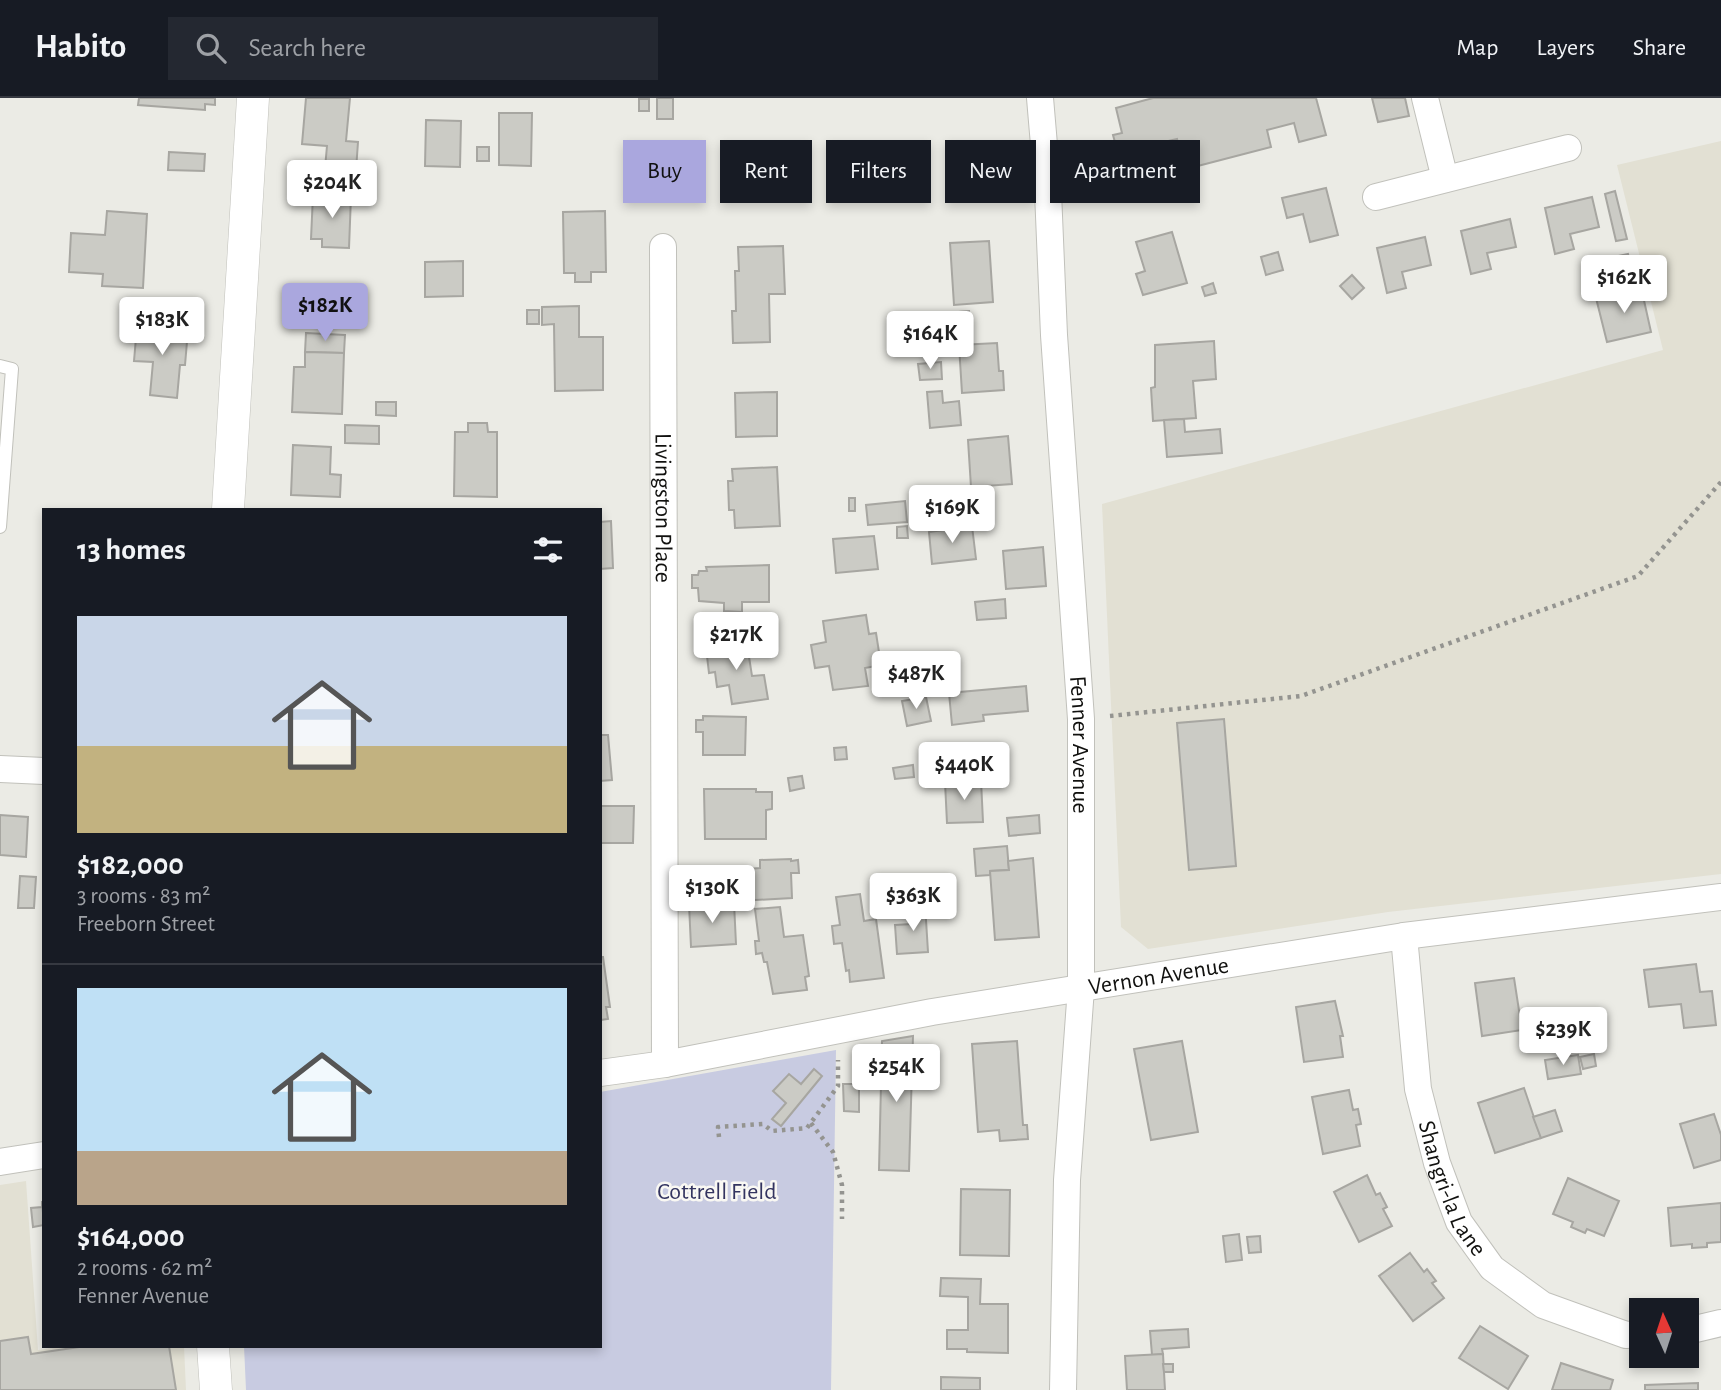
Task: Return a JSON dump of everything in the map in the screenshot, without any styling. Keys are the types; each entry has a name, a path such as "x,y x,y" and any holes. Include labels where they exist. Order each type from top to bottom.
{"street":[{"path":"228,508 253,98"},
{"name":"Fenner Avenue","path":"1040,98 1081,719 1081,988 1067,1180 1063,1390"},
{"path":"1425,98 1446,179"},
{"path":"1376,197 1568,148"},
{"name":"Livingston Place","path":"663,247 665,1063"},
{"path":"0,769 42,771"},
{"name":"Vernon Avenue","path":"602,1073 932,1012 1404,936 1721,897"},
{"name":"Shangri-la Lane","path":"1404,936 1418,1089 1437,1163 1459,1222 1492,1268 1543,1305 1629,1335"},
{"path":"0,1162 42,1155"},
{"path":"1699,1328 1721,1323"},
{"path":"213,1348 216,1390"}],"lane":[{"path":"0,366 12,369 0,527"}],"path":[{"path":"1081,719 1301,696 1638,576 1721,482"},
{"path":"719,1137 718,1127 763,1124 772,1131 807,1128 838,1086 837,1049"},
{"path":"811,1123 833,1152 842,1185 842,1219"}],"shaded area":[{"path":"1721,141 1721,874 1388,912 1148,949 1121,927 1102,504 1663,350 1617,165"},
{"path":"26,1181 38,1350 184,1348 186,1390 0,1390 0,1185"}],"green space":[{"name":"Cottrell Field","path":"836,1050 831,1390 246,1390 244,1348 602,1348 602,1092"}],"building":[{"path":"139,98 215,98 215,105 205,104 205,110 138,105"},
{"path":"306,98 350,98 346,141 358,142 356,170 325,168 327,146 302,144"},
{"path":"657,98 673,98 673,119 657,119"},
{"path":"1153,98 1316,98 1326,135 1299,142 1294,123 1267,130 1271,147 1200,165 1200,140 1114,140 1113,135 1122,133 1116,108"},
{"path":"1372,98 1405,98 1409,116 1378,122"},
{"path":"639,99 649,99 649,111 639,111"},
{"path":"499,113 532,113 531,166 499,165"},
{"path":"426,120 461,121 460,167 425,166"},
{"path":"477,147 489,147 489,161 477,161"},
{"path":"169,152 205,154 204,171 168,170"},
{"path":"1326,188 1338,235 1310,242 1303,214 1287,218 1282,198"},
{"path":"1615,191 1627,239 1616,241 1605,194"},
{"path":"313,195 351,196 349,248 322,247 322,239 311,239"},
{"path":"1592,197 1599,227 1570,234 1574,249 1555,254 1545,208"},
{"path":"107,211 147,214 143,288 102,286 103,274 69,272 71,233 105,235"},
{"path":"605,211 606,272 591,272 591,282 575,282 575,273 564,273 563,212"},
{"path":"1510,219 1516,247 1487,253 1491,269 1471,274 1461,231"},
{"path":"1172,232 1187,283 1143,295 1136,274 1145,271 1136,242"},
{"path":"1425,237 1431,265 1402,272 1406,288 1387,293 1377,248"},
{"path":"989,241 993,302 954,305 950,243"},
{"path":"783,246 785,294 769,294 770,342 733,343 732,311 736,311 735,271 739,271 738,247"},
{"path":"1278,252 1283,270 1266,275 1261,257"},
{"path":"1628,254 1635,286 1603,294 1595,261"},
{"path":"463,261 463,296 425,297 425,262"},
{"path":"1352,275 1364,288 1352,299 1340,286"},
{"path":"1213,283 1216,293 1205,296 1202,287"},
{"path":"1641,287 1651,332 1607,342 1596,298"},
{"path":"308,293 338,294 336,315 307,314"},
{"path":"579,306 579,337 603,337 603,390 555,391 554,324 542,325 542,307"},
{"path":"527,310 539,310 539,324 527,324"},
{"path":"969,311 970,333 938,336 936,314"},
{"path":"137,326 188,330 185,365 180,365 177,398 150,395 153,362 134,361"},
{"path":"306,333 345,335 344,353 305,352"},
{"path":"926,341 927,355 908,356 907,342"},
{"path":"1214,341 1216,379 1193,381 1196,418 1153,421 1151,388 1155,387 1155,345"},
{"path":"997,343 999,371 1003,371 1004,390 962,393 959,345"},
{"path":"305,352 344,353 342,414 292,412 294,367 305,367"},
{"path":"941,362 942,379 920,380 918,364"},
{"path":"942,391 943,403 959,401 961,425 930,428 927,392"},
{"path":"777,392 777,436 736,437 735,393"},
{"path":"376,402 396,402 396,416 376,415"},
{"path":"1184,419 1185,432 1220,429 1222,453 1167,457 1164,420"},
{"path":"468,423 487,423 488,432 497,432 497,497 454,496 455,432 468,432"},
{"path":"345,425 379,426 379,444 345,443"},
{"path":"1008,436 1012,484 971,487 968,440"},
{"path":"293,445 331,447 330,474 341,475 340,497 291,495"},
{"path":"777,467 780,526 735,528 734,510 729,510 728,481 733,481 732,469"},
{"path":"849,498 855,498 855,511 849,511"},
{"path":"905,501 907,522 868,525 866,505"},
{"path":"611,521 613,568 602,569 602,522"},
{"path":"907,526 908,538 897,538 897,527"},
{"path":"972,526 976,559 932,564 929,532"},
{"path":"874,536 878,569 836,573 833,539"},
{"path":"1043,547 1046,586 1006,589 1003,551"},
{"path":"769,565 769,602 742,602 742,612 724,611 724,603 699,601 698,588 692,588 692,575 707,571 706,567"},
{"path":"1005,599 1006,618 977,620 975,602"},
{"path":"866,615 869,634 876,633 881,665 865,668 868,686 833,690 829,666 815,668 811,645 826,642 823,621"},
{"path":"746,638 752,676 764,675 768,699 732,704 729,685 717,687 715,672 709,673 707,656 712,655 711,644"},
{"path":"1026,686 1028,711 983,715 984,721 952,725 949,693"},
{"path":"926,697 931,721 907,726 902,701"},
{"path":"703,716 746,717 745,755 703,755 703,732 696,732 696,720 703,720"},
{"path":"1224,719 1236,866 1189,870 1177,723"},
{"path":"602,735 608,735 612,780 602,781"},
{"path":"846,747 847,759 835,760 834,748"},
{"path":"938,763 939,780 926,781 924,764"},
{"path":"913,765 914,777 895,779 893,768"},
{"path":"802,776 804,788 790,791 788,778"},
{"path":"981,780 983,822 947,823 945,782"},
{"path":"704,789 756,789 756,792 772,792 772,809 766,810 766,839 705,839"},
{"path":"602,806 634,806 633,843 602,843"},
{"path":"0,815 28,817 26,857 0,855"},
{"path":"1039,815 1040,833 1009,836 1007,818"},
{"path":"1007,846 1009,870 990,871 990,875 976,876 974,849"},
{"path":"1033,858 1039,937 995,940 990,871 1009,870 1008,861"},
{"path":"760,860 798,860 799,873 791,873 792,898 737,901 735,870 760,868"},
{"path":"20,876 36,877 34,908 18,908"},
{"path":"860,894 864,921 876,919 884,978 850,982 842,943 834,944 832,926 840,925 836,897"},
{"path":"734,903 736,944 691,947 689,904"},
{"path":"925,904 928,952 897,954 895,925 912,924 911,906"},
{"path":"780,907 784,937 803,935 809,976 805,977 807,990 773,994 767,962 764,962 762,953 756,954 755,941 759,941 755,909"},
{"path":"602,957 610,1007 606,1007 608,1019 602,1020"},
{"path":"1696,964 1700,992 1712,991 1716,1025 1684,1028 1681,1004 1649,1007 1644,970"},
{"path":"1514,978 1522,1030 1482,1036 1475,983"},
{"path":"1335,1001 1343,1036 1340,1036 1343,1057 1304,1062 1296,1007"},
{"path":"913,1036 909,1171 879,1170 882,1041"},
{"path":"1017,1041 1023,1125 1027,1125 1028,1139 1000,1141 999,1130 978,1132 972,1044"},
{"path":"1182,1041 1198,1132 1151,1140 1134,1049"},
{"path":"1594,1054 1596,1066 1583,1069 1580,1057"},
{"path":"1578,1055 1581,1074 1548,1079 1545,1060"},
{"path":"814,1069 822,1076 781,1126 772,1119 786,1103 773,1091 789,1074 801,1084"},
{"path":"843,1084 859,1084 859,1112 844,1111"},
{"path":"1524,1088 1541,1138 1495,1153 1478,1103"},
{"path":"1349,1090 1353,1110 1358,1109 1361,1124 1356,1125 1360,1146 1323,1154 1312,1097"},
{"path":"1555,1110 1562,1131 1541,1138 1533,1117"},
{"path":"1714,1114 1721,1135 1721,1160 1694,1168 1680,1124"},
{"path":"1367,1175 1376,1195 1380,1193 1387,1207 1383,1209 1392,1226 1359,1242 1334,1192"},
{"path":"1568,1178 1619,1201 1604,1236 1587,1229 1585,1233 1571,1227 1573,1222 1553,1214"},
{"path":"961,1189 1010,1190 1009,1256 960,1255"},
{"path":"1721,1203 1721,1242 1707,1243 1707,1247 1692,1248 1692,1244 1671,1246 1668,1208"},
{"path":"42,1207 42,1225 33,1227 31,1208"},
{"path":"1239,1234 1242,1260 1226,1262 1223,1236"},
{"path":"1260,1236 1261,1252 1249,1253 1247,1237"},
{"path":"1410,1253 1424,1272 1427,1269 1436,1281 1432,1283 1444,1298 1413,1321 1379,1276"},
{"path":"941,1278 981,1279 980,1304 1008,1304 1008,1353 947,1349 947,1330 968,1330 968,1297 940,1296"},
{"path":"1480,1326 1528,1356 1508,1389 1459,1358"},
{"path":"1188,1329 1189,1347 1162,1349 1163,1354 1152,1355 1150,1331"},
{"path":"28,1337 31,1354 72,1348 169,1348 176,1390 0,1390 0,1341"},
{"path":"1163,1354 1165,1390 1127,1390 1125,1356"},
{"path":"1561,1363 1613,1380 1610,1390 1552,1390"},
{"path":"1163,1364 1173,1364 1173,1372 1164,1372"},
{"path":"941,1377 980,1378 980,1390 941,1390"},
{"path":"1698,1383 1698,1390 1645,1390 1645,1385"}]}
